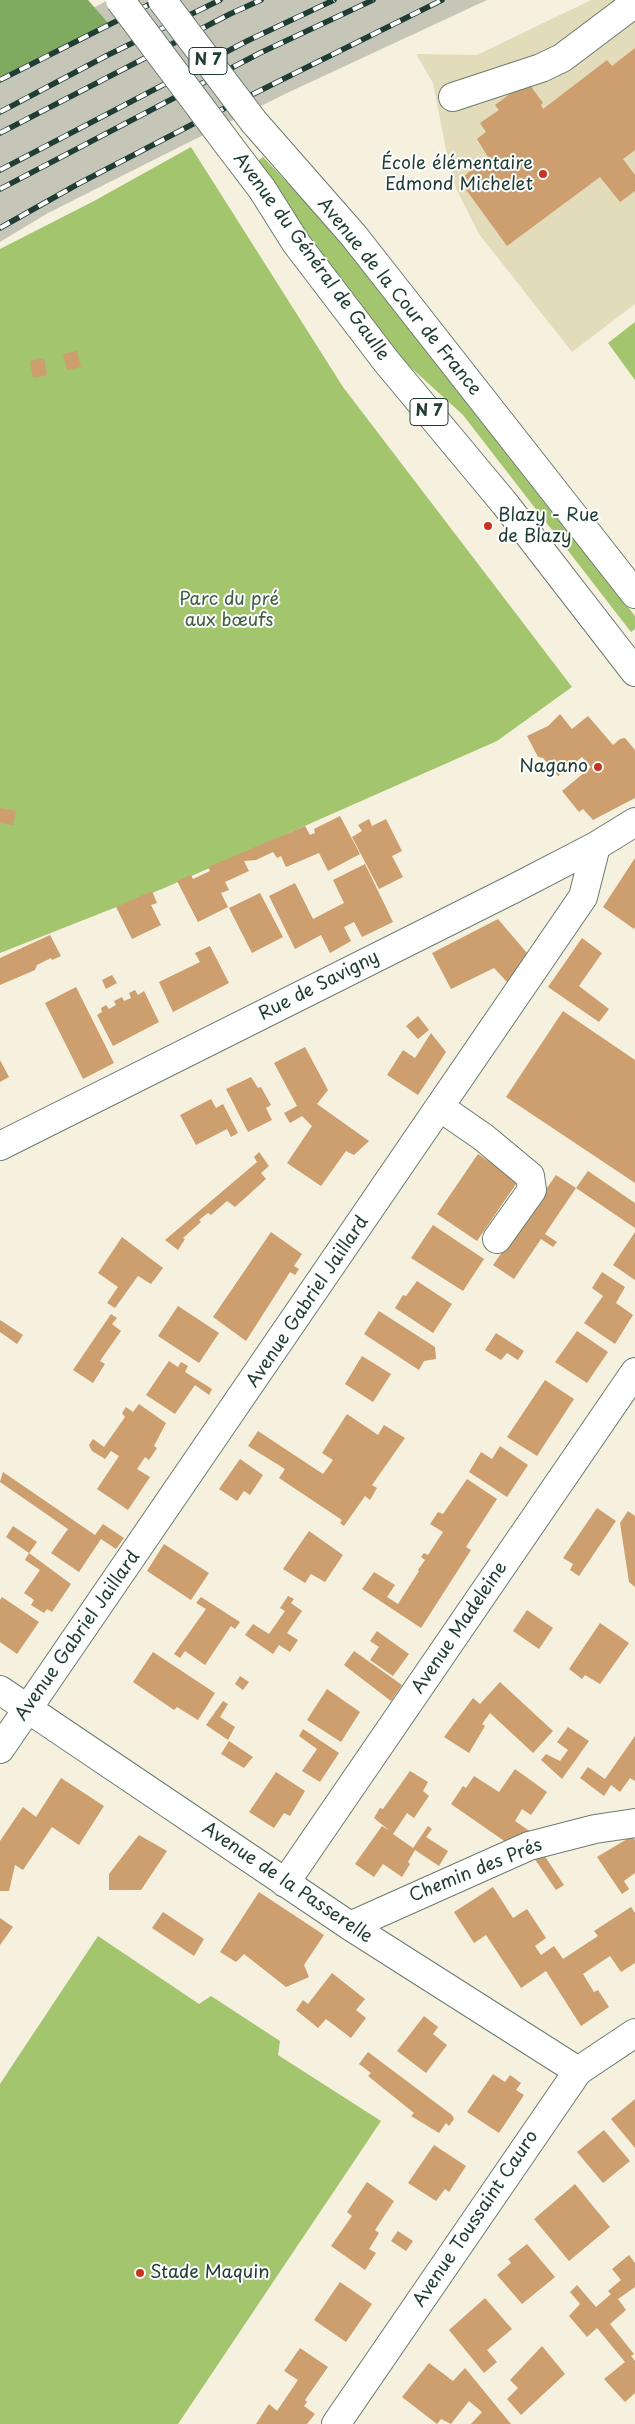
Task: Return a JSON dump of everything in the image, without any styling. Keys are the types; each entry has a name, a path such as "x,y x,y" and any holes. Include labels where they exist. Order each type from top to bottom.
{"street":[{"name":"Avenue du Général de Gaulle","path":"120,0 262,189 296,243 386,361 505,504 635,672"},
{"name":"Avenue de la Cour de France","path":"162,0 254,122 354,236 635,594"},
{"path":"453,98 541,68 562,58 635,3"},
{"name":"Rue de Savigny","path":"0,1146 596,846 635,822"},
{"name":"Avenue Gabriel Jaillard","path":"0,1749 584,896 596,846"},
{"path":"440,1108 484,1137 530,1176 532,1190 497,1239"},
{"name":"Avenue Madeleine","path":"286,1883 635,1372"},
{"name":"Avenue de la Passerelle","path":"0,1690 350,1926 578,2071"},
{"name":"Chemin des Prés","path":"350,1926 529,1846 595,1829 635,1823"},
{"name":"Avenue Toussaint Cauro","path":"336,2424 578,2071 635,2034"}],"shaded area":[{"path":"108,0 487,0 287,93 48,213 0,242 0,58"},
{"name":"École élémentaire Edmond Michelet","path":"591,0 635,0 635,304 572,352 479,234 456,188 448,160 433,83 416,54 477,55"}],"green space":[{"path":"0,0 88,0 108,23 0,80"},
{"name":"Parc du pré aux bœufs","path":"191,147 343,387 572,687 497,741 162,889 0,953 0,249 94,201"},
{"path":"263,157 329,227 635,616 635,629 631,632 463,415 407,364 312,241 258,161"},
{"path":"635,322 635,380 608,343"},
{"name":"Stade Maquin","path":"98,1936 199,2004 211,1996 280,2041 278,2055 381,2121 178,2424 0,2424 0,2084"}],"building":[{"path":"635,48 635,150 623,159 635,175 635,191 620,202 600,177 507,246 459,180 488,157 477,139 486,132 480,123 499,110 495,105 527,81 543,103 541,105 543,109 607,60 612,66"},
{"path":"77,351 81,367 67,370 63,354"},
{"path":"44,358 47,375 33,378 30,361"},
{"path":"560,714 572,729 588,716 613,745 620,739 625,738 635,750 635,798 593,820 583,809 579,812 562,791 591,767 582,757 558,776 543,758 538,757 527,736 548,726"},
{"path":"0,808 16,811 13,825 0,823"},
{"path":"340,816 360,854 328,871 319,853 286,867 281,856 277,858 273,852 256,860 244,861 249,871 225,882 229,890 221,893 228,907 198,922 177,881 191,875 193,879 210,871 208,867 305,826 310,835 315,833 314,829"},
{"path":"369,819 372,826 386,819 402,851 392,856 403,877 379,889 352,837 362,831 358,825"},
{"path":"635,858 635,927 634,929 603,907"},
{"path":"365,864 393,922 362,937 354,922 344,927 351,941 330,953 321,935 295,949 269,896 295,883 313,919 344,903 333,880"},
{"path":"152,891 157,903 151,905 161,925 132,939 116,907"},
{"path":"260,893 283,937 252,953 229,908"},
{"path":"498,919 527,953 507,982 494,968 451,989 432,953"},
{"path":"50,935 61,956 52,960 51,958 37,965 35,970 0,985 0,958"},
{"path":"582,938 602,953 579,986 609,1009 599,1022 548,987"},
{"path":"210,946 229,983 173,1012 159,982 200,962 195,953"},
{"path":"112,975 117,983 106,989 102,980"},
{"path":"76,987 114,1063 83,1079 45,1003"},
{"path":"135,990 138,995 144,991 159,1022 113,1046 97,1015 102,1012 101,1008 106,1005 109,1009 116,1005 114,1001 122,997 124,1001 131,998 129,993"},
{"path":"563,1011 635,1060 635,1183 506,1097"},
{"path":"418,1016 429,1030 418,1039 406,1026"},
{"path":"431,1033 446,1052 418,1095 387,1075 403,1050 415,1058"},
{"path":"305,1047 328,1090 317,1104 369,1141 354,1155 346,1151 321,1186 287,1163 312,1126 302,1116 290,1123 284,1113 297,1106 274,1063"},
{"path":"0,1060 9,1077 0,1082"},
{"path":"251,1077 258,1088 261,1087 271,1105 266,1108 272,1120 248,1132 226,1089"},
{"path":"211,1099 216,1108 223,1104 238,1133 231,1137 227,1129 196,1145 180,1115"},
{"path":"259,1152 269,1166 261,1173 266,1179 235,1207 227,1201 211,1215 208,1213 199,1220 201,1222 183,1238 185,1239 178,1250 165,1240 257,1162 254,1157"},
{"path":"478,1154 518,1181 477,1241 437,1214"},
{"path":"588,1171 635,1203 635,1228 576,1188"},
{"path":"556,1175 576,1188 545,1234 557,1242 553,1247 541,1239 514,1279 493,1265"},
{"path":"433,1225 484,1259 463,1291 411,1258"},
{"path":"271,1232 302,1254 294,1266 299,1269 295,1275 290,1272 246,1341 213,1317"},
{"path":"635,1232 635,1280 613,1265"},
{"path":"122,1237 163,1268 151,1284 138,1276 115,1308 107,1303 118,1287 98,1273"},
{"path":"602,1272 625,1287 616,1303 633,1315 615,1344 584,1323 603,1296 592,1288"},
{"path":"417,1281 452,1304 433,1333 395,1308 403,1295 406,1296"},
{"path":"178,1306 219,1333 199,1363 158,1336"},
{"path":"379,1311 435,1347 436,1359 424,1361 419,1370 364,1334"},
{"path":"111,1314 117,1318 112,1324 121,1331 100,1361 105,1364 93,1383 73,1370"},
{"path":"0,1320 23,1335 17,1344 0,1332"},
{"path":"577,1331 608,1352 587,1383 555,1362"},
{"path":"496,1333 524,1351 518,1360 507,1353 501,1360 485,1350"},
{"path":"362,1356 391,1374 373,1402 345,1384"},
{"path":"169,1361 178,1367 181,1362 188,1366 185,1372 212,1389 209,1395 195,1385 175,1414 146,1395"},
{"path":"545,1380 574,1399 537,1456 507,1437"},
{"path":"139,1404 166,1423 154,1446 157,1448 149,1460 145,1457 137,1469 150,1477 128,1510 97,1489 119,1456 111,1451 105,1459 92,1451 89,1445 93,1439 104,1447 125,1417 122,1413 126,1407 133,1412"},
{"path":"347,1414 378,1435 384,1425 405,1438 372,1485 377,1488 370,1500 365,1496 344,1526 340,1523 342,1520 279,1478 285,1469 248,1446 258,1431 323,1474 333,1460 322,1453"},
{"path":"500,1446 528,1465 507,1497 469,1472 481,1452 492,1459"},
{"path":"240,1459 263,1475 250,1495 244,1491 237,1501 219,1489"},
{"path":"3,1472 95,1535 103,1524 124,1538 116,1549 101,1539 79,1572 51,1553 68,1529 0,1482"},
{"path":"467,1479 497,1499 466,1547 471,1550 421,1628 362,1589 374,1572 395,1585 387,1597 398,1604 425,1560 421,1557 424,1553 428,1555 443,1532 430,1524 438,1512 443,1514"},
{"path":"597,1508 616,1521 579,1576 570,1570 573,1564 563,1558"},
{"path":"628,1511 635,1516 635,1587 629,1582 620,1523"},
{"path":"13,1526 37,1542 29,1553 6,1537"},
{"path":"309,1531 343,1555 325,1582 311,1574 305,1583 283,1569"},
{"path":"164,1544 209,1573 191,1600 147,1571"},
{"path":"29,1553 71,1584 52,1612 47,1609 44,1613 31,1605 34,1600 24,1593 40,1570 25,1560"},
{"path":"288,1596 294,1599 291,1603 302,1611 287,1633 298,1640 290,1652 279,1645 273,1654 245,1635 253,1624 269,1634 285,1611 280,1608"},
{"path":"2,1597 39,1622 17,1654 0,1642 0,1600"},
{"path":"201,1597 240,1622 235,1629 231,1626 205,1665 185,1651 180,1658 174,1654 206,1609 196,1603"},
{"path":"527,1610 553,1628 539,1649 513,1631"},
{"path":"600,1623 629,1643 600,1684 585,1675 582,1679 569,1669"},
{"path":"377,1631 409,1654 393,1676 370,1660 379,1647 370,1641"},
{"path":"354,1651 402,1685 391,1701 344,1665"},
{"path":"153,1652 215,1693 198,1720 177,1707 174,1710 133,1682"},
{"path":"240,1676 249,1682 243,1690 235,1684"},
{"path":"500,1682 553,1731 533,1753 490,1713 482,1724 485,1726 469,1753 444,1737 473,1698 480,1704"},
{"path":"327,1689 360,1712 341,1742 307,1720"},
{"path":"223,1701 228,1704 220,1717 235,1727 228,1740 206,1725"},
{"path":"568,1727 589,1741 562,1779 541,1760 546,1754 560,1761 568,1750 557,1742"},
{"path":"303,1729 339,1753 320,1782 302,1771 317,1749 299,1736"},
{"path":"635,1736 635,1781 630,1778 620,1792 611,1785 604,1796 580,1778 588,1767 605,1779"},
{"path":"229,1741 253,1757 244,1768 221,1754"},
{"path":"515,1769 547,1792 531,1815 522,1809 515,1821 534,1834 510,1845 451,1804 463,1786 466,1788 474,1776 499,1792"},
{"path":"410,1771 428,1782 423,1791 429,1796 414,1818 407,1813 393,1834 413,1848 428,1826 432,1829 426,1837 448,1851 439,1866 415,1850 408,1862 410,1864 402,1877 383,1864 374,1877 355,1864 382,1826 390,1831 374,1818 380,1808 383,1809"},
{"path":"276,1772 305,1791 290,1816 284,1813 274,1828 249,1812"},
{"path":"61,1778 104,1806 79,1845 52,1827 23,1870 15,1865 9,1891 0,1891 0,1841 23,1807 36,1817"},
{"path":"139,1835 167,1851 141,1890 109,1890 109,1874"},
{"path":"632,1836 635,1840 635,1873 624,1881 629,1889 622,1894 597,1857"},
{"path":"542,1852 564,1885 556,1890 534,1858"},
{"path":"493,1887 513,1918 527,1909 546,1938 535,1946 541,1955 554,1946 563,1959 598,1936 594,1931 631,1907 635,1913 635,1963 621,1972 610,1956 583,1974 594,1992 598,1990 609,2007 581,2026 546,1971 521,1988 486,1935 474,1943 454,1912"},
{"path":"259,1892 324,1935 304,1965 309,1977 286,1987 244,1954 236,1962 220,1952"},
{"path":"163,1912 204,1939 194,1956 152,1928"},
{"path":"0,1918 13,1927 0,1945"},
{"path":"332,1973 365,1999 356,2010 366,2018 351,2038 326,2019 318,2028 296,2010 303,2000 308,2004"},
{"path":"424,2016 438,2027 433,2034 447,2045 426,2073 397,2051"},
{"path":"368,2052 452,2115 454,2119 449,2126 446,2123 439,2133 411,2116 414,2113 368,2076 371,2073 359,2064"},
{"path":"493,2074 505,2082 510,2075 521,2083 516,2090 524,2095 499,2133 467,2112"},
{"path":"635,2099 635,2148 611,2119"},
{"path":"604,2130 630,2161 603,2183 577,2152"},
{"path":"434,2145 466,2166 449,2192 445,2189 436,2201 408,2183"},
{"path":"367,2182 394,2201 375,2230 379,2233 369,2249 376,2253 365,2270 331,2246 352,2216 347,2212"},
{"path":"575,2184 610,2227 569,2261 534,2219"},
{"path":"398,2231 413,2241 406,2251 391,2241"},
{"path":"527,2244 555,2277 522,2304 497,2275 511,2263 508,2259"},
{"path":"629,2255 635,2263 635,2287 618,2299 626,2310 610,2324 634,2354 631,2356 635,2361 635,2393 625,2402 604,2379 625,2362 597,2328 587,2337 569,2316 580,2304 570,2292 577,2285 596,2307 611,2294 608,2291 621,2280 612,2269"},
{"path":"340,2282 372,2304 346,2342 314,2320"},
{"path":"485,2298 512,2329 487,2350 497,2362 484,2373 449,2330"},
{"path":"542,2346 565,2374 521,2415 507,2399 518,2388 510,2380"},
{"path":"300,2348 328,2367 305,2400 307,2402 304,2406 315,2414 307,2424 256,2424 269,2404 277,2411 298,2380 284,2371"},
{"path":"429,2363 453,2381 465,2368 511,2424 471,2424 482,2412 469,2401 451,2424 441,2419 437,2424 402,2397"}],"railway":[{"path":"0,80 158,0"},
{"path":"0,112 106,56 220,0"},
{"path":"0,133 230,14 261,0"},
{"path":"0,170 249,40 334,0"},
{"path":"0,189 260,53 373,0"},
{"path":"0,228 78,184 193,124 442,0"}],"place":[{"name":"École élémentaire Edmond Michelet","path":"543,174"},
{"name":"Blazy - Rue de Blazy","path":"488,526"},
{"name":"Nagano","path":"598,767"},
{"name":"Stade Maquin","path":"140,2273"}]}
